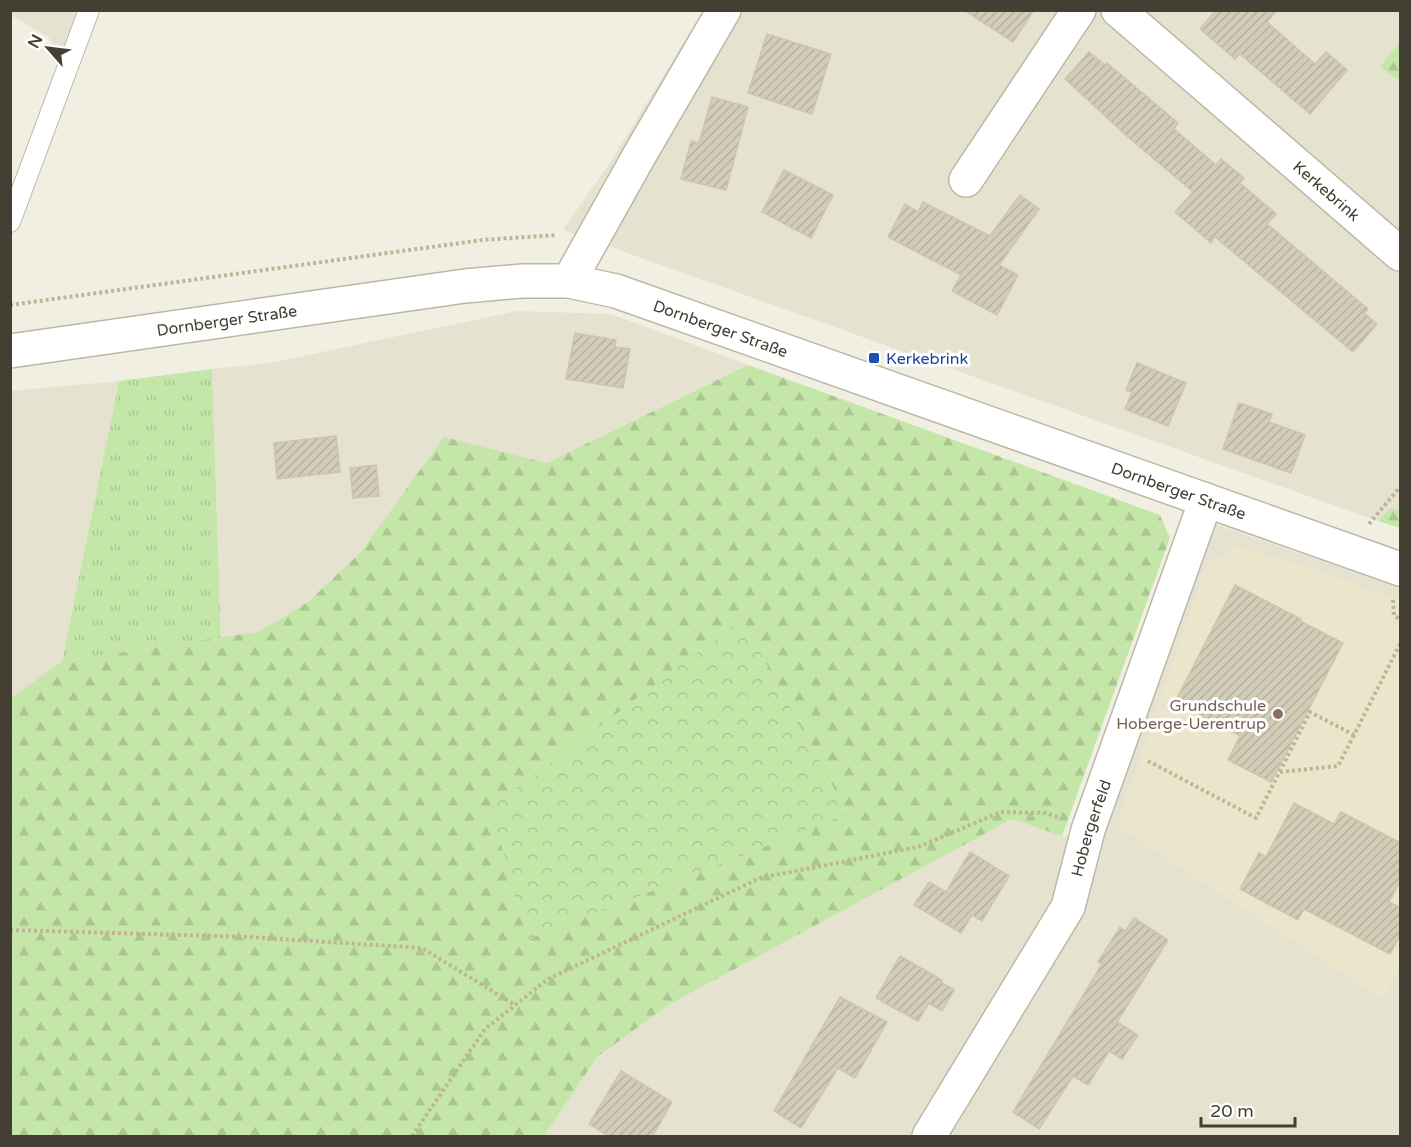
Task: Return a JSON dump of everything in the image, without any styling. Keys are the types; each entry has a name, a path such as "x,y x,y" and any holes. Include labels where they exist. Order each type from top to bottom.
{"street":[{"path":"569,281 724,10"},
{"path":"966,180 1079,10"},
{"name":"Kerkebrink","path":"1118,10 1401,254"},
{"name":"Dornberger Straße","path":"10,351 465,286 522,281 569,281 616,291 1206,500 1397,583"},
{"name":"Hobergerfeld","path":"929,1137 1068,908 1088,830 1206,500"}],"lane":[{"path":"10,222 89,10"}],"path":[{"path":"1369,524 1401,487"},
{"path":"1397,583 1394,616 1401,619"},
{"path":"1280,772 1338,766 1401,644"},
{"path":"1146,760 1256,818 1310,712 1354,735"},
{"path":"412,1137 485,1029 548,979 760,878 918,847 1001,812 1046,813 1088,830"},
{"path":"10,930 249,937 422,948 515,1005"}],"shaded area":[{"path":"10,11 81,11 60,60 49,38 11,15"},
{"path":"703,11 1400,11 1400,42 1379,67 1400,81 1400,510 1390,508 1378,521 563,230 613,158"},
{"path":"517,311 611,314 748,365 547,463 444,438 360,553 308,602 258,632 221,638 212,369 270,363"},
{"path":"119,381 62,661 11,699 11,391"},
{"path":"1212,523 1400,588 1400,1136 544,1136 597,1057 670,1004 1012,819 1100,848"},
{"name":"Grundschule Hoberge-Uerentrup","path":"1235,546 1316,570 1400,601 1400,969 1382,999 1117,826 1206,566"}],"green space":[{"path":"1400,42 1400,81 1379,67"},
{"path":"748,365 1160,515 1170,538 1062,836 1012,819 670,1004 597,1057 544,1136 11,1136 10,699 62,661 258,632 308,602 360,553 444,437 547,463"},
{"path":"212,369 221,638 62,661 119,381"},
{"path":"1390,508 1400,510 1400,528 1378,521"},
{"path":"742,619 848,814 527,940 491,808"}],"building":[{"path":"964,10 1034,10 1013,42"},
{"path":"1216,10 1277,10 1267,22 1315,64 1326,52 1347,70 1310,114 1240,54 1235,59 1200,29"},
{"path":"767,34 831,54 812,114 748,93"},
{"path":"1089,52 1105,65 1107,63 1178,123 1174,129 1216,165 1221,159 1244,178 1240,183 1276,214 1267,224 1368,309 1364,313 1377,324 1353,352 1215,237 1211,243 1175,212 1193,192 1065,79"},
{"path":"712,97 748,107 726,190 681,179 691,141 699,143"},
{"path":"784,170 833,195 811,238 762,212"},
{"path":"1020,195 1039,209 999,265 1018,275 997,315 952,291 961,275 888,237 905,204 918,212 923,202 990,236"},
{"path":"575,333 616,340 615,347 630,349 623,388 566,379"},
{"path":"1137,363 1186,383 1168,426 1125,409 1132,392 1126,390"},
{"path":"1239,403 1272,414 1269,422 1305,435 1291,473 1223,449"},
{"path":"336,436 340,472 277,479 274,443"},
{"path":"376,465 379,496 353,498 350,468"},
{"path":"1235,585 1343,643 1271,782 1228,760 1240,736 1175,702"},
{"path":"1294,803 1334,824 1341,812 1401,843 1401,880 1389,902 1401,908 1401,934 1390,954 1304,909 1298,920 1240,889 1259,853 1266,857"},
{"path":"970,852 1009,876 982,921 972,915 961,933 914,905 929,882 946,892"},
{"path":"1134,918 1168,940 1117,1022 1138,1035 1122,1059 1109,1051 1088,1085 1073,1076 1039,1129 1013,1112 1102,964 1098,962 1120,927 1125,931"},
{"path":"900,956 942,980 941,982 954,990 942,1011 929,1003 918,1021 876,998"},
{"path":"840,997 887,1022 855,1078 838,1068 801,1128 774,1111"},
{"path":"621,1071 672,1102 652,1137 610,1137 589,1124"}],"place":[{"name":"Kerkebrink","path":"874,358"},
{"name":"Grundschule Hoberge-Uerentrup","path":"1278,714"}]}
